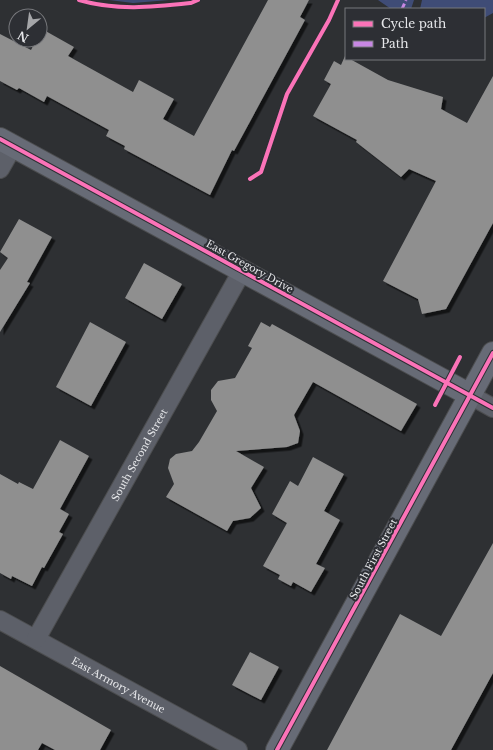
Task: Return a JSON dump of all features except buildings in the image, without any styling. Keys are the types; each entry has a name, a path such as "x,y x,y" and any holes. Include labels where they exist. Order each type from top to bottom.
{"street":[{"path":"0,169 6,142"},
{"name":"East Gregory Drive","path":"6,142 493,408"},
{"name":"South Second Street","path":"36,640 242,271"},
{"name":"South First Street","path":"277,750 493,353"},
{"name":"East Armory Avenue","path":"0,620 238,750"}],"shaded area":[{"path":"109,0 169,0 133,3"},
{"path":"378,0 414,0 411,8 390,8"},
{"path":"422,0 493,0 493,13 485,17 485,8 420,8"}],"marked path":[{"path":"402,8 406,0"}],"cycle path":[{"path":"79,0 107,6 121,7 163,6 191,3 198,0"},
{"path":"250,179 261,172 287,94 329,20 338,0"},
{"path":"0,139 493,408"},
{"path":"277,750 493,353"},
{"path":"435,405 460,357"}]}
